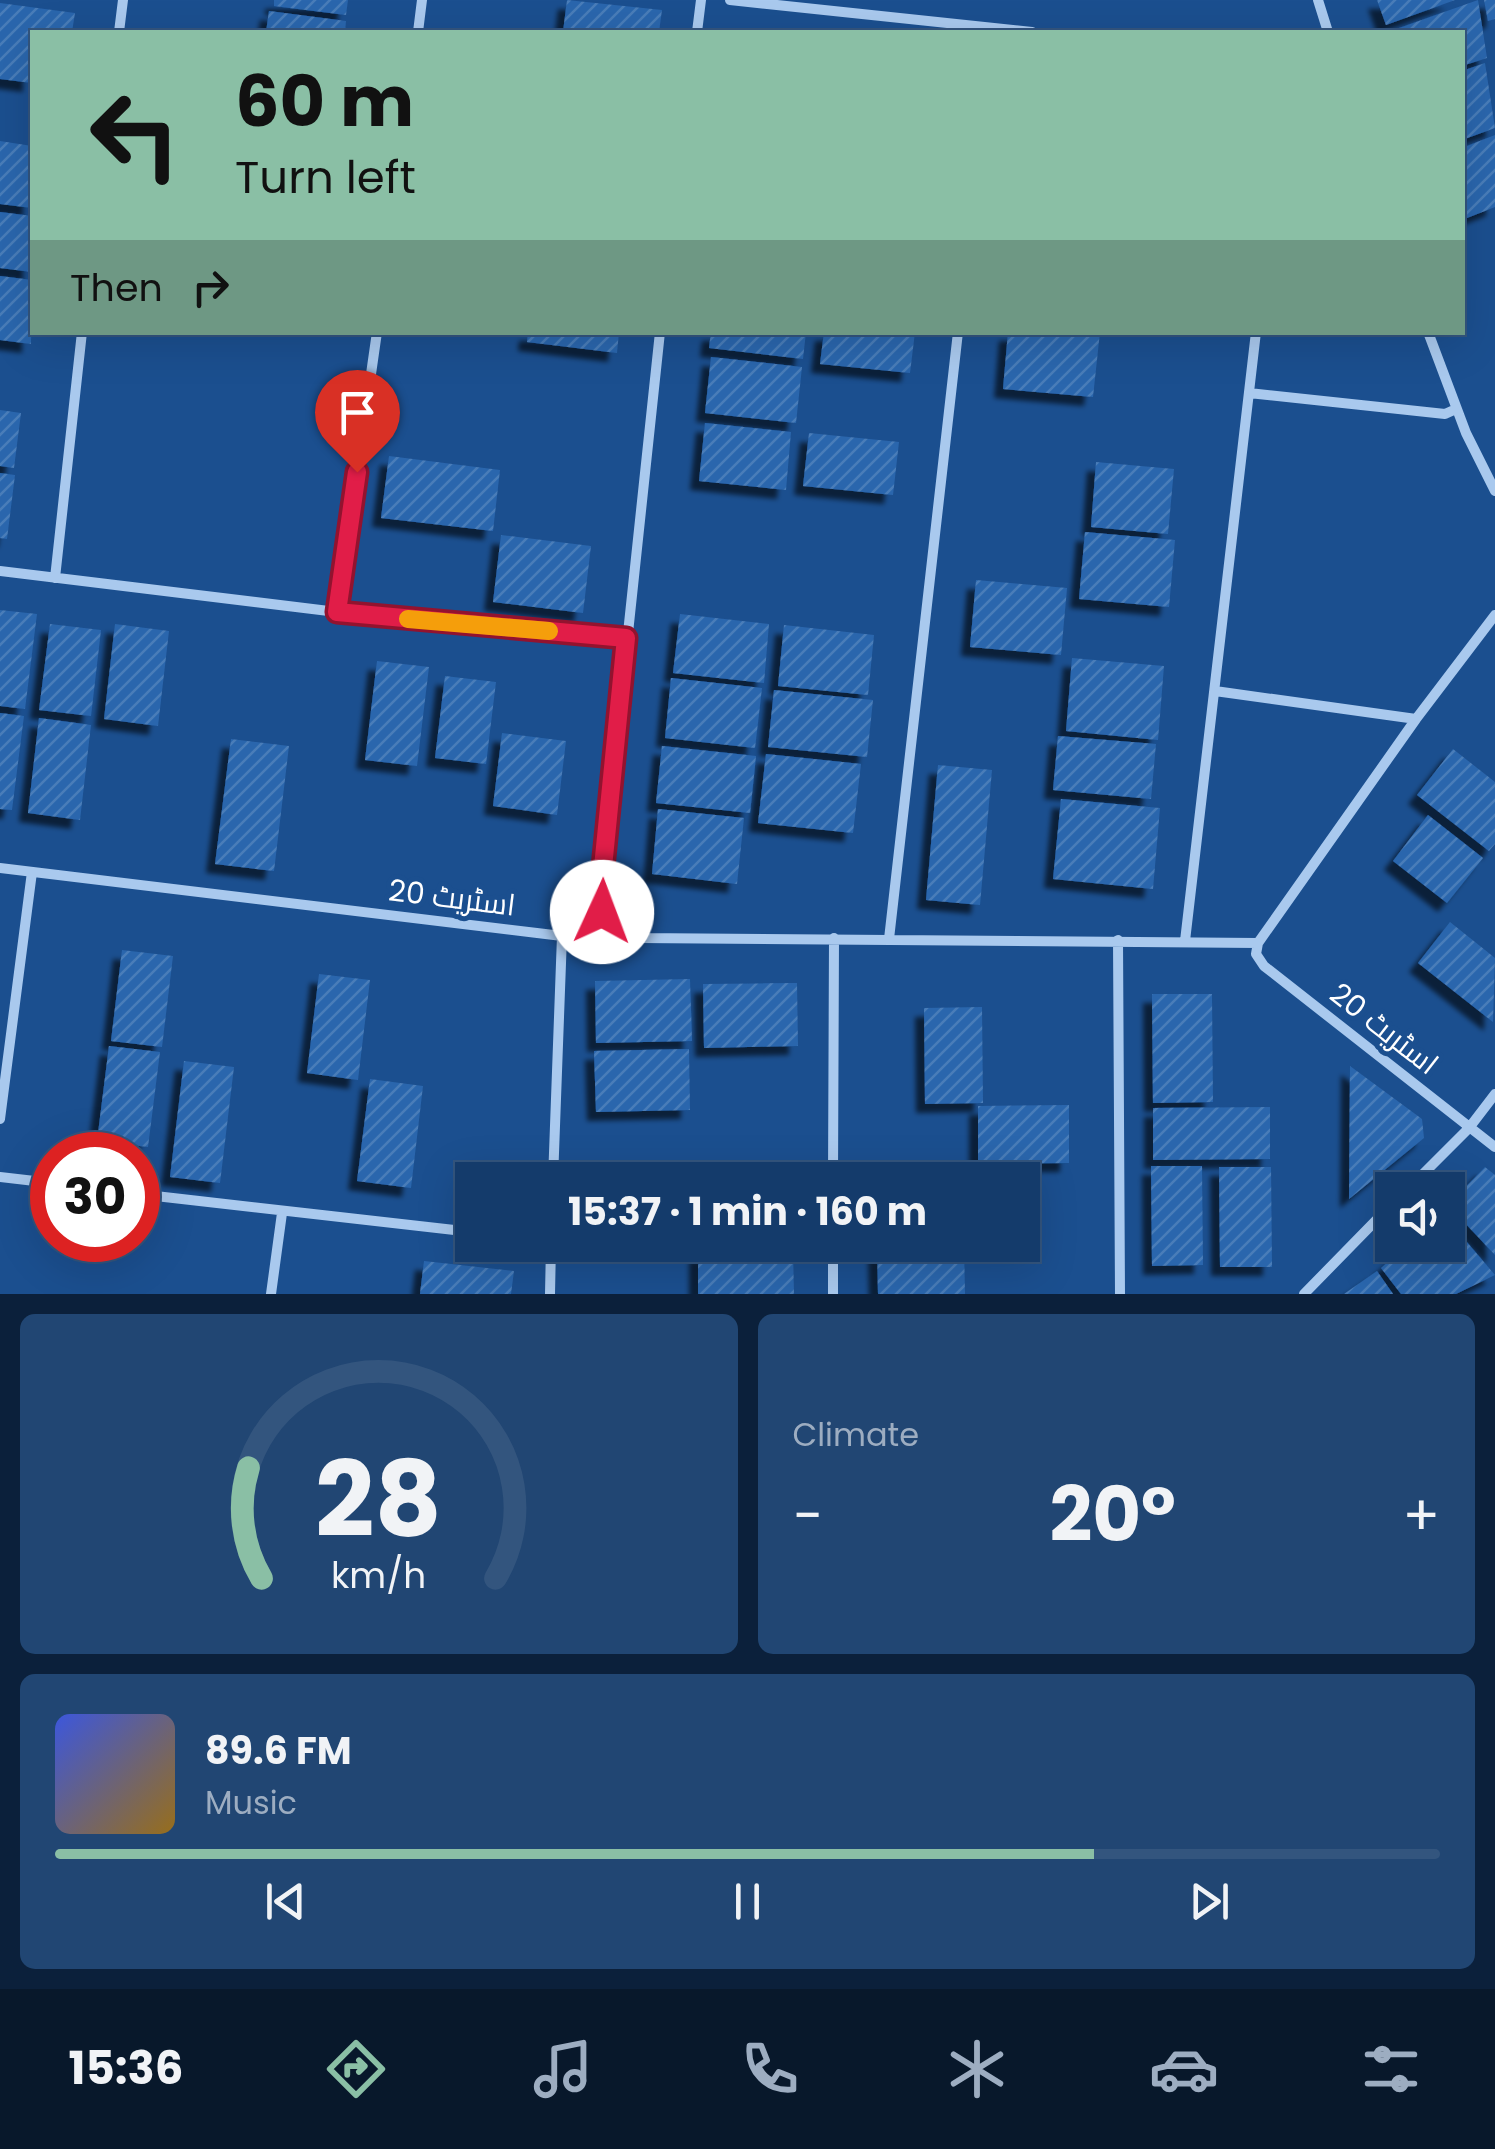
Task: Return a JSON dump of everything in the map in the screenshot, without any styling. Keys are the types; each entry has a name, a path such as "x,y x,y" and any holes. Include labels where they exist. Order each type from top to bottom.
{"street":[{"path":"119,30 123,0"},
{"path":"418,30 422,0"},
{"path":"697,30 701,0"},
{"path":"730,0 992,30"},
{"path":"1318,0 1327,30"},
{"path":"55,578 82,335"},
{"path":"337,612 377,335"},
{"path":"660,335 601,887 604,918 617,933 627,937 1258,942 1416,719 1495,616"},
{"path":"889,939 958,335"},
{"path":"1185,941 1256,335"},
{"path":"1429,335 1456,409 1495,491"},
{"path":"1249,393 1444,414 1456,409"},
{"path":"0,571 337,612 626,638"},
{"path":"1215,691 1416,719"},
{"name":"اسٹریٹ 20","path":"0,868 562,936"},
{"path":"0,1119 32,872"},
{"path":"554,1162 562,936 604,918"},
{"path":"833,1162 834,938"},
{"path":"1118,940 1120,1294"},
{"name":"اسٹریٹ 20","path":"1258,942 1256,954 1264,966 1495,1147"},
{"path":"1425,1172 1469,1128 1495,1094"},
{"path":"0,1177 30,1181"},
{"path":"160,1197 455,1230"},
{"path":"271,1294 282,1213"},
{"path":"1304,1294 1375,1221"},
{"path":"550,1262 550,1294"},
{"path":"833,1262 834,1294"}],"building":[{"path":"274,0 348,0 346,15 274,6"},
{"path":"567,0 662,10 659,30 563,30"},
{"path":"1377,0 1455,0 1386,25"},
{"path":"1478,0 1487,58 1465,65 1465,30 1394,30"},
{"path":"1484,0 1495,0 1495,19 1488,21"},
{"path":"0,3 75,13 72,30 30,30 30,83 0,79"},
{"path":"269,11 346,21 345,30 266,30"},
{"path":"1485,63 1495,128 1465,139 1465,70"},
{"path":"1495,135 1495,207 1465,219 1465,147"},
{"path":"0,141 30,146 30,208 0,204"},
{"path":"0,212 30,216 30,272 0,268"},
{"path":"0,276 30,280 31,344 0,340"},
{"path":"528,335 619,335 617,353 527,342"},
{"path":"711,335 806,335 803,359 709,348"},
{"path":"824,335 915,335 910,373 820,364"},
{"path":"1008,335 1100,335 1093,397 1003,389"},
{"path":"711,357 802,367 796,423 705,413"},
{"path":"0,410 21,413 14,468 0,466"},
{"path":"705,423 791,432 786,490 699,481"},
{"path":"809,433 899,442 893,495 803,486"},
{"path":"389,456 500,470 493,531 381,518"},
{"path":"1096,462 1174,469 1168,534 1091,527"},
{"path":"0,473 15,475 7,539 0,538"},
{"path":"1085,532 1175,540 1169,607 1079,599"},
{"path":"501,535 591,546 583,613 493,602"},
{"path":"976,580 1067,588 1061,655 970,647"},
{"path":"0,610 37,614 25,709 0,706"},
{"path":"680,614 769,624 764,683 673,673"},
{"path":"50,624 101,630 91,716 39,710"},
{"path":"115,624 169,631 158,726 104,719"},
{"path":"784,625 874,635 868,695 778,686"},
{"path":"1072,658 1164,666 1158,740 1066,731"},
{"path":"377,661 429,667 417,766 365,760"},
{"path":"445,676 496,682 486,764 435,758"},
{"path":"671,678 762,688 755,748 665,738"},
{"path":"774,690 873,700 867,757 768,747"},
{"path":"0,713 24,716 12,810 0,809"},
{"path":"39,718 91,725 80,820 28,813"},
{"path":"502,733 566,741 557,815 493,806"},
{"path":"1058,736 1156,744 1151,799 1053,790"},
{"path":"231,739 289,746 274,871 215,864"},
{"path":"662,746 756,756 750,813 656,803"},
{"path":"1453,749 1495,782 1495,844 1489,851 1417,795"},
{"path":"766,754 861,764 853,833 758,823"},
{"path":"938,765 992,770 980,905 926,900"},
{"path":"1061,799 1160,808 1153,889 1053,879"},
{"path":"658,809 744,818 737,884 652,874"},
{"path":"1428,815 1483,858 1447,903 1393,861"},
{"path":"1450,922 1495,958 1493,1022 1418,963"},
{"path":"122,950 173,956 162,1047 111,1041"},
{"path":"319,974 370,980 358,1080 307,1073"},
{"path":"690,979 692,1041 596,1043 595,981"},
{"path":"797,983 798,1046 704,1048 703,984"},
{"path":"1152,994 1212,994 1213,1102 1153,1103"},
{"path":"982,1007 983,1103 925,1104 924,1008"},
{"path":"109,1046 160,1052 150,1132 98,1132"},
{"path":"689,1049 690,1110 596,1112 594,1051"},
{"path":"184,1061 234,1067 220,1183 170,1177"},
{"path":"1350,1066 1422,1119 1424,1138 1382,1172 1375,1172 1375,1178 1349,1199"},
{"path":"370,1079 423,1086 411,1188 357,1181"},
{"path":"1069,1105 1069,1163 978,1162 978,1106"},
{"path":"1270,1107 1270,1159 1153,1160 1153,1108"},
{"path":"1151,1166 1202,1166 1203,1265 1152,1266"},
{"path":"1219,1167 1271,1167 1272,1267 1220,1267"},
{"path":"1485,1167 1495,1175 1495,1255 1465,1223 1465,1188"},
{"path":"1465,1240 1495,1275 1456,1294 1401,1294 1381,1268 1388,1262 1465,1262"},
{"path":"424,1261 514,1271 511,1294 420,1294"},
{"path":"698,1262 793,1262 794,1294 698,1294"},
{"path":"877,1262 964,1262 965,1294 878,1294"},
{"path":"1377,1271 1393,1294 1344,1294"}],"slow traffic":[{"path":"408,619 549,631"}],"route":[{"path":"357,472 337,612 626,638 601,887 602,912"}]}
